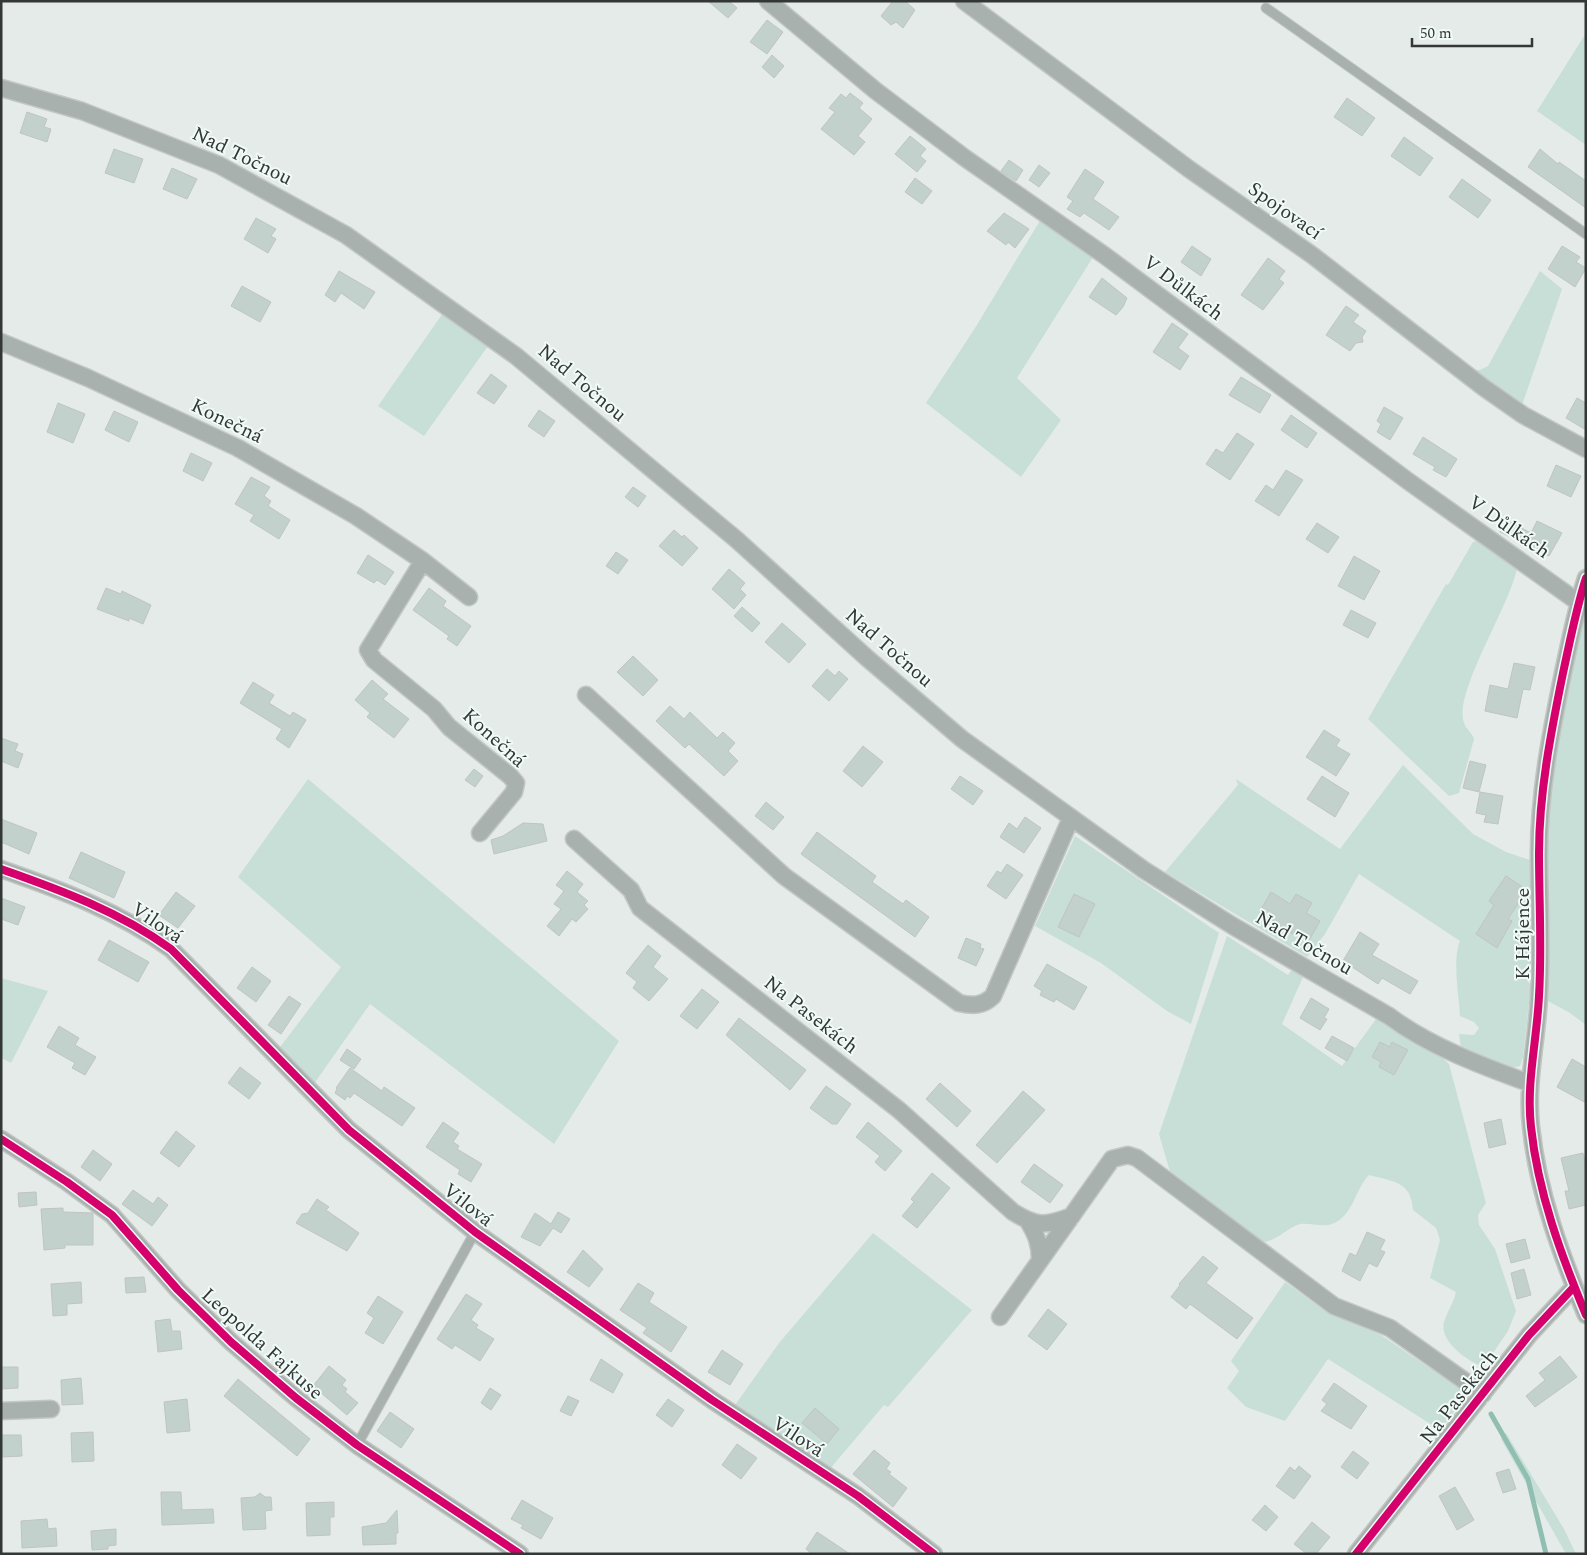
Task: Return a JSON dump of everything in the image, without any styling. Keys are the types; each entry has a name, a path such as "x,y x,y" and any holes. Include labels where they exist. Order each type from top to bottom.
{"street":[{"name":"V Důlkách","path":"768,1 876,91 965,158 1104,255 1408,481 1578,602"},
{"name":"Spojovací","path":"964,1 1188,169 1312,255 1523,415 1586,449"},
{"name":"Nad Točnou","path":"1,88 82,111 220,165 346,235 516,356 737,540 867,658 962,739 1070,818 1144,870 1216,916 1389,1016 1404,1027 1482,1066 1529,1083"},
{"name":"Konečná","path":"1,342 88,378 238,448 356,516 422,561 469,597"},
{"name":"Konečná","path":"422,561 368,650 374,660 434,709 449,727 510,776 516,783 514,792 480,833"},
{"name":"K Hájence","path":"1574,1287 1559,1252 1538,1169 1531,1127 1529,1083 1539,996 1539,851 1545,774 1555,712 1578,602 1586,578"},
{"path":"586,695 784,876 959,1004 985,1003 993,996 1070,818"},
{"name":"Na Pasekách","path":"574,839 631,890 640,908 899,1110 1013,1212 1028,1221 1036,1234 1040,1247 1040,1260"},
{"name":"Vilová","path":"1,869 100,907 144,929 171,949 349,1130 475,1232 712,1400 858,1496 934,1554"},
{"name":"Leopolda Fajkuse","path":"1,1139 67,1182 112,1215 178,1290 232,1342 296,1398 357,1445 520,1554"},
{"name":"Na Pasekách","path":"1000,1317 1112,1159 1128,1155 1136,1158 1334,1306 1390,1328 1482,1394"},
{"path":"1028,1221 1040,1224 1052,1223 1072,1216"},
{"path":"1574,1287 1586,1315"},
{"name":"Na Pasekách","path":"1356,1554 1529,1335 1574,1287"},
{"path":"1,1411 51,1409"}],"lane":[{"path":"1266,8 1586,234"},
{"path":"357,1445 475,1232"}],"green space":[{"path":"1586,33 1586,145 1537,111"},
{"path":"1041,219 1095,254 1017,378 1061,420 1021,477 926,403 975,328"},
{"path":"1540,271 1562,289 1521,408 1472,370 1480,370 1488,366"},
{"path":"443,313 488,346 424,436 378,406"},
{"path":"1477,541 1517,568 1513,584 1474,670 1467,691 1463,709 1464,723 1474,739 1459,793 1449,796 1368,719 1446,584 1448,585 1473,542"},
{"path":"1586,578 1586,1025 1570,1013 1539,996 1539,851"},
{"path":"1403,765 1473,834 1506,852 1533,861 1531,976 1522,973 1530,984 1530,994 1523,1057 1520,1066 1507,1069 1461,1049 1459,1034 1474,1035 1479,1028 1474,1022 1460,1016 1456,957 1460,941 1359,874 1325,934 1307,957 1165,872 1238,785 1236,779 1340,849"},
{"path":"308,779 619,1041 554,1144 370,1004 309,1091 274,1055 341,967 238,877"},
{"path":"1075,836 1219,933 1191,1024 1167,1011 1101,963 1035,926"},
{"path":"1227,936 1288,975 1293,968 1303,977 1282,1024 1342,1066 1376,1019 1441,1056 1449,1064 1486,1203 1478,1215 1479,1225 1495,1249 1516,1311 1508,1331 1493,1353 1479,1365 1460,1354 1445,1335 1443,1329 1444,1322 1456,1292 1430,1278 1440,1240 1436,1228 1413,1210 1409,1193 1400,1184 1369,1175 1345,1215 1339,1220 1328,1225 1297,1225 1272,1240 1262,1242 1171,1175 1159,1134"},
{"path":"1,978 48,991 11,1063 1,1058"},
{"path":"873,1233 972,1310 888,1407 884,1405 829,1470 797,1448 798,1439 794,1437 790,1443 735,1405 779,1343"},
{"path":"1285,1282 1325,1311 1381,1335 1468,1394 1440,1430 1328,1359 1285,1421 1246,1407 1227,1388 1239,1371 1231,1361"},
{"path":"1506,1433 1564,1529 1576,1554 1566,1554 1501,1439"}],"building":[{"path":"708,1 729,1 737,8 728,18"},
{"path":"893,1 905,1 915,10 903,28 896,22 891,25 881,16"},
{"path":"767,20 783,32 767,54 750,42"},
{"path":"772,55 784,66 774,78 762,67"},
{"path":"850,93 863,103 859,108 872,119 858,136 865,142 854,155 821,129 835,112 829,108 841,94 846,98"},
{"path":"1347,98 1375,118 1362,136 1334,117"},
{"path":"27,112 47,119 44,127 51,129 47,142 20,133"},
{"path":"910,136 926,149 920,156 926,161 917,172 895,154"},
{"path":"1404,137 1433,158 1420,176 1391,156"},
{"path":"114,149 143,159 134,183 105,173"},
{"path":"1540,149 1558,164 1559,162 1586,181 1586,208 1528,167"},
{"path":"1009,160 1023,170 1016,181 1001,171"},
{"path":"1039,165 1050,173 1039,187 1029,180"},
{"path":"172,168 197,179 187,199 163,189"},
{"path":"1085,169 1104,182 1093,199 1119,217 1109,230 1084,213 1080,217 1067,209 1073,201 1067,197"},
{"path":"915,178 932,191 922,204 905,192"},
{"path":"1462,179 1491,200 1478,218 1449,197"},
{"path":"1004,213 1029,229 1015,248 1008,242 1006,245 987,231"},
{"path":"256,218 276,229 271,236 276,239 268,253 244,239"},
{"path":"1192,246 1211,259 1201,276 1181,262"},
{"path":"1562,246 1580,257 1576,262 1586,268 1575,287 1548,269"},
{"path":"1268,258 1285,271 1279,279 1284,283 1263,310 1241,295"},
{"path":"339,271 375,292 364,309 341,293 335,302 325,295"},
{"path":"1102,278 1127,298 1123,307 1116,315 1089,297"},
{"path":"242,286 271,302 260,322 231,306"},
{"path":"1346,306 1359,315 1353,322 1366,331 1362,337 1363,342 1356,343 1350,351 1326,335"},
{"path":"1172,323 1188,334 1178,348 1189,356 1180,370 1153,352"},
{"path":"491,374 507,386 494,404 477,393"},
{"path":"1241,377 1271,395 1260,413 1229,395"},
{"path":"1577,398 1586,403 1586,430 1566,418"},
{"path":"58,403 85,414 73,443 47,432"},
{"path":"1384,407 1403,418 1390,440 1377,432 1381,424 1377,421"},
{"path":"539,410 555,421 544,437 528,426"},
{"path":"114,411 138,422 129,442 105,430"},
{"path":"1291,415 1317,433 1307,448 1281,430"},
{"path":"1237,433 1254,444 1230,480 1206,464 1216,449 1223,453"},
{"path":"1423,437 1457,459 1446,477 1433,470 1435,467 1413,454"},
{"path":"191,453 212,463 203,481 183,471"},
{"path":"1556,465 1581,476 1571,497 1547,486"},
{"path":"1286,470 1303,480 1279,516 1255,501 1266,485 1273,490"},
{"path":"251,477 270,487 264,496 271,501 268,506 290,520 279,539 250,521 254,515 235,504"},
{"path":"633,487 646,496 638,507 625,497"},
{"path":"1506,520 1531,533 1537,521 1562,533 1549,556 1500,532"},
{"path":"1317,523 1339,537 1328,553 1306,539"},
{"path":"674,530 682,537 684,535 698,548 682,566 659,546"},
{"path":"616,552 628,560 618,574 606,566"},
{"path":"368,555 394,572 385,585 377,580 374,583 357,573"},
{"path":"1354,556 1380,571 1364,600 1338,586"},
{"path":"729,569 745,583 740,589 746,595 734,609 712,589"},
{"path":"106,588 121,594 122,591 151,605 143,624 97,609"},
{"path":"429,588 446,601 443,606 471,626 457,646 447,639 449,636 413,610"},
{"path":"742,607 760,623 752,632 734,616"},
{"path":"1351,610 1376,623 1368,638 1343,625"},
{"path":"782,623 806,644 789,663 765,642"},
{"path":"633,656 658,680 643,696 617,672"},
{"path":"1514,663 1535,667 1530,690 1523,689 1517,718 1485,711 1490,685 1508,689"},
{"path":"827,669 835,676 839,671 848,679 829,701 812,686"},
{"path":"372,680 388,694 383,699 409,719 394,738 367,717 370,713 355,700"},
{"path":"253,682 274,695 269,703 290,716 293,712 306,720 289,748 276,739 282,729 240,703"},
{"path":"670,706 684,719 690,712 717,738 723,732 735,743 728,751 738,761 724,776 689,744 685,748 656,721"},
{"path":"1324,730 1340,740 1336,746 1350,754 1336,776 1306,757"},
{"path":"1,738 18,744 15,751 23,754 18,768 1,761"},
{"path":"863,746 883,762 862,787 843,771"},
{"path":"1470,761 1486,765 1479,792 1463,788"},
{"path":"474,769 483,776 475,787 465,780"},
{"path":"960,776 983,791 973,805 951,789"},
{"path":"1322,776 1349,793 1335,817 1307,799"},
{"path":"1480,792 1503,796 1498,824 1484,822 1486,815 1476,813"},
{"path":"766,802 784,817 773,830 755,816"},
{"path":"1025,817 1041,828 1024,853 1000,837 1009,823 1017,829"},
{"path":"1,819 37,833 29,854 1,842"},
{"path":"523,823 543,824 547,841 494,854 491,840 503,836"},
{"path":"817,832 876,876 872,882 903,904 906,900 929,917 915,937 801,854"},
{"path":"81,852 125,872 114,898 69,878"},
{"path":"1007,864 1023,875 1006,899 987,886 997,871 1001,873"},
{"path":"567,871 583,884 577,892 588,901 584,905 588,909 576,922 572,919 559,936 547,926 561,909 554,904 564,891 556,885"},
{"path":"1506,876 1527,890 1508,919 1512,921 1497,948 1476,934 1494,905 1489,901"},
{"path":"176,892 195,906 178,928 159,915"},
{"path":"1271,892 1290,904 1296,894 1312,903 1306,913 1320,921 1308,942 1295,931 1293,934 1259,913"},
{"path":"1074,894 1095,904 1079,937 1058,927"},
{"path":"1,898 25,907 18,925 1,919"},
{"path":"1360,932 1379,944 1372,955 1418,981 1410,994 1382,978 1378,984 1343,961"},
{"path":"966,938 981,944 980,948 984,949 976,966 958,958"},
{"path":"109,940 149,962 138,982 98,960"},
{"path":"648,945 661,956 653,967 668,979 649,1001 633,988 637,982 626,973"},
{"path":"1047,964 1087,987 1074,1010 1056,999 1054,1002 1040,995 1042,991 1034,986"},
{"path":"252,967 271,981 256,1002 237,988"},
{"path":"702,989 719,1002 697,1029 680,1016"},
{"path":"289,996 301,1004 281,1034 268,1025"},
{"path":"1311,998 1329,1009 1324,1018 1327,1019 1320,1030 1300,1018"},
{"path":"739,1018 806,1070 790,1090 726,1035"},
{"path":"59,1026 79,1038 75,1045 96,1057 85,1075 72,1068 75,1063 47,1047"},
{"path":"1332,1036 1354,1048 1347,1061 1325,1048"},
{"path":"1380,1042 1390,1047 1392,1042 1408,1050 1394,1075 1379,1067 1381,1062 1372,1057"},
{"path":"347,1049 361,1059 354,1069 340,1060"},
{"path":"1572,1059 1586,1067 1586,1103 1557,1087"},
{"path":"240,1067 261,1083 249,1099 228,1083"},
{"path":"350,1068 382,1091 384,1087 415,1108 402,1126 354,1093 350,1098 347,1096 345,1100 335,1093 336,1088"},
{"path":"940,1083 971,1111 957,1127 926,1099"},
{"path":"826,1086 851,1104 837,1124 832,1124 810,1108"},
{"path":"1023,1091 1045,1110 997,1163 976,1145"},
{"path":"1501,1119 1506,1144 1489,1148 1484,1123"},
{"path":"443,1122 459,1133 453,1142 459,1146 457,1149 482,1164 471,1182 458,1174 460,1170 426,1147"},
{"path":"868,1122 902,1151 885,1171 875,1162 880,1156 856,1137"},
{"path":"176,1131 195,1146 179,1167 160,1153"},
{"path":"93,1150 112,1164 100,1181 81,1167"},
{"path":"1583,1153 1586,1165 1586,1205 1569,1209 1565,1191 1569,1191 1561,1158"},
{"path":"1034,1164 1063,1185 1050,1203 1021,1182"},
{"path":"932,1173 950,1188 917,1228 902,1216 914,1202 911,1199"},
{"path":"133,1190 153,1204 158,1197 168,1205 152,1226 122,1204"},
{"path":"36,1192 37,1205 19,1207 18,1193"},
{"path":"317,1199 329,1207 326,1210 359,1233 347,1251 296,1223 302,1214 308,1213"},
{"path":"63,1208 63,1212 93,1213 93,1245 65,1245 65,1248 44,1250 41,1209"},
{"path":"558,1212 570,1219 561,1233 553,1228 540,1246 521,1237 535,1213 551,1224"},
{"path":"1367,1232 1385,1240 1380,1250 1385,1252 1377,1267 1369,1263 1360,1281 1342,1271 1350,1253 1356,1256"},
{"path":"1525,1239 1530,1258 1511,1263 1506,1244"},
{"path":"583,1250 603,1269 589,1287 567,1272"},
{"path":"1203,1256 1218,1268 1206,1283 1253,1318 1237,1339 1190,1304 1186,1309 1171,1297 1179,1284"},
{"path":"1524,1269 1531,1295 1517,1299 1511,1273"},
{"path":"144,1277 146,1292 126,1293 125,1278"},
{"path":"81,1282 82,1303 67,1304 67,1315 53,1316 51,1284"},
{"path":"638,1283 654,1293 649,1302 687,1327 671,1352 643,1333 647,1328 620,1310"},
{"path":"466,1294 482,1304 471,1320 478,1325 476,1328 494,1339 480,1361 455,1345 452,1349 437,1339"},
{"path":"378,1296 403,1312 383,1344 365,1333 374,1318 367,1313"},
{"path":"1048,1309 1067,1324 1047,1350 1028,1336"},
{"path":"170,1319 172,1331 180,1331 182,1349 158,1352 155,1321"},
{"path":"722,1350 743,1364 730,1385 708,1372"},
{"path":"1560,1356 1577,1377 1535,1407 1526,1396 1545,1380 1539,1373"},
{"path":"601,1359 623,1374 613,1393 590,1380"},
{"path":"329,1366 346,1380 342,1385 347,1389 345,1392 358,1403 347,1415 313,1386"},
{"path":"1,1367 18,1367 18,1388 1,1389"},
{"path":"81,1378 83,1404 62,1405 61,1380"},
{"path":"238,1379 310,1439 297,1456 224,1396"},
{"path":"1334,1383 1367,1406 1351,1429 1321,1411 1327,1404 1322,1400"},
{"path":"490,1388 501,1395 491,1410 481,1403"},
{"path":"568,1396 579,1401 571,1416 560,1411"},
{"path":"187,1399 190,1431 167,1433 164,1402"},
{"path":"668,1399 684,1410 672,1427 656,1415"},
{"path":"815,1408 839,1429 827,1444 802,1423"},
{"path":"390,1412 414,1429 401,1448 377,1431"},
{"path":"93,1432 94,1461 72,1462 71,1433"},
{"path":"1,1435 21,1435 22,1456 1,1457"},
{"path":"737,1444 757,1458 741,1479 722,1465"},
{"path":"874,1450 890,1463 886,1469 891,1472 889,1474 907,1488 893,1507 853,1474"},
{"path":"1353,1451 1369,1463 1357,1479 1341,1467"},
{"path":"1299,1466 1311,1476 1294,1499 1276,1486 1290,1467 1295,1471"},
{"path":"1509,1469 1516,1489 1503,1493 1496,1473"},
{"path":"1455,1487 1474,1520 1457,1530 1439,1496"},
{"path":"161,1492 181,1492 182,1510 213,1509 214,1523 162,1525"},
{"path":"260,1493 265,1497 271,1497 272,1510 265,1511 266,1529 243,1530 241,1498 255,1497"},
{"path":"522,1500 553,1518 541,1539 521,1528 523,1525 511,1519"},
{"path":"334,1502 334,1517 330,1517 330,1535 307,1536 306,1503"},
{"path":"1265,1505 1278,1517 1266,1531 1252,1520"},
{"path":"397,1510 398,1533 396,1533 396,1544 363,1545 362,1527 386,1523"},
{"path":"47,1519 48,1529 56,1528 57,1546 22,1548 21,1521"},
{"path":"1312,1522 1330,1537 1316,1554 1307,1554 1294,1544"},
{"path":"116,1529 116,1545 108,1546 108,1549 92,1550 91,1531"},
{"path":"817,1532 850,1554 812,1554 806,1549"}],"waterway":[{"path":"1491,1414 1528,1479 1546,1554"}],"cycle path":[{"path":"1586,578 1563,673 1543,785 1539,853 1540,978 1530,1094 1534,1152 1545,1200 1559,1247 1586,1315"},
{"path":"1,869 46,885 111,913 171,949 349,1130 475,1232 712,1400 858,1496 934,1554"},
{"path":"1,1139 67,1182 112,1215 178,1290 231,1342 296,1398 357,1445 520,1554"},
{"path":"1356,1554 1529,1335 1574,1287"}]}
